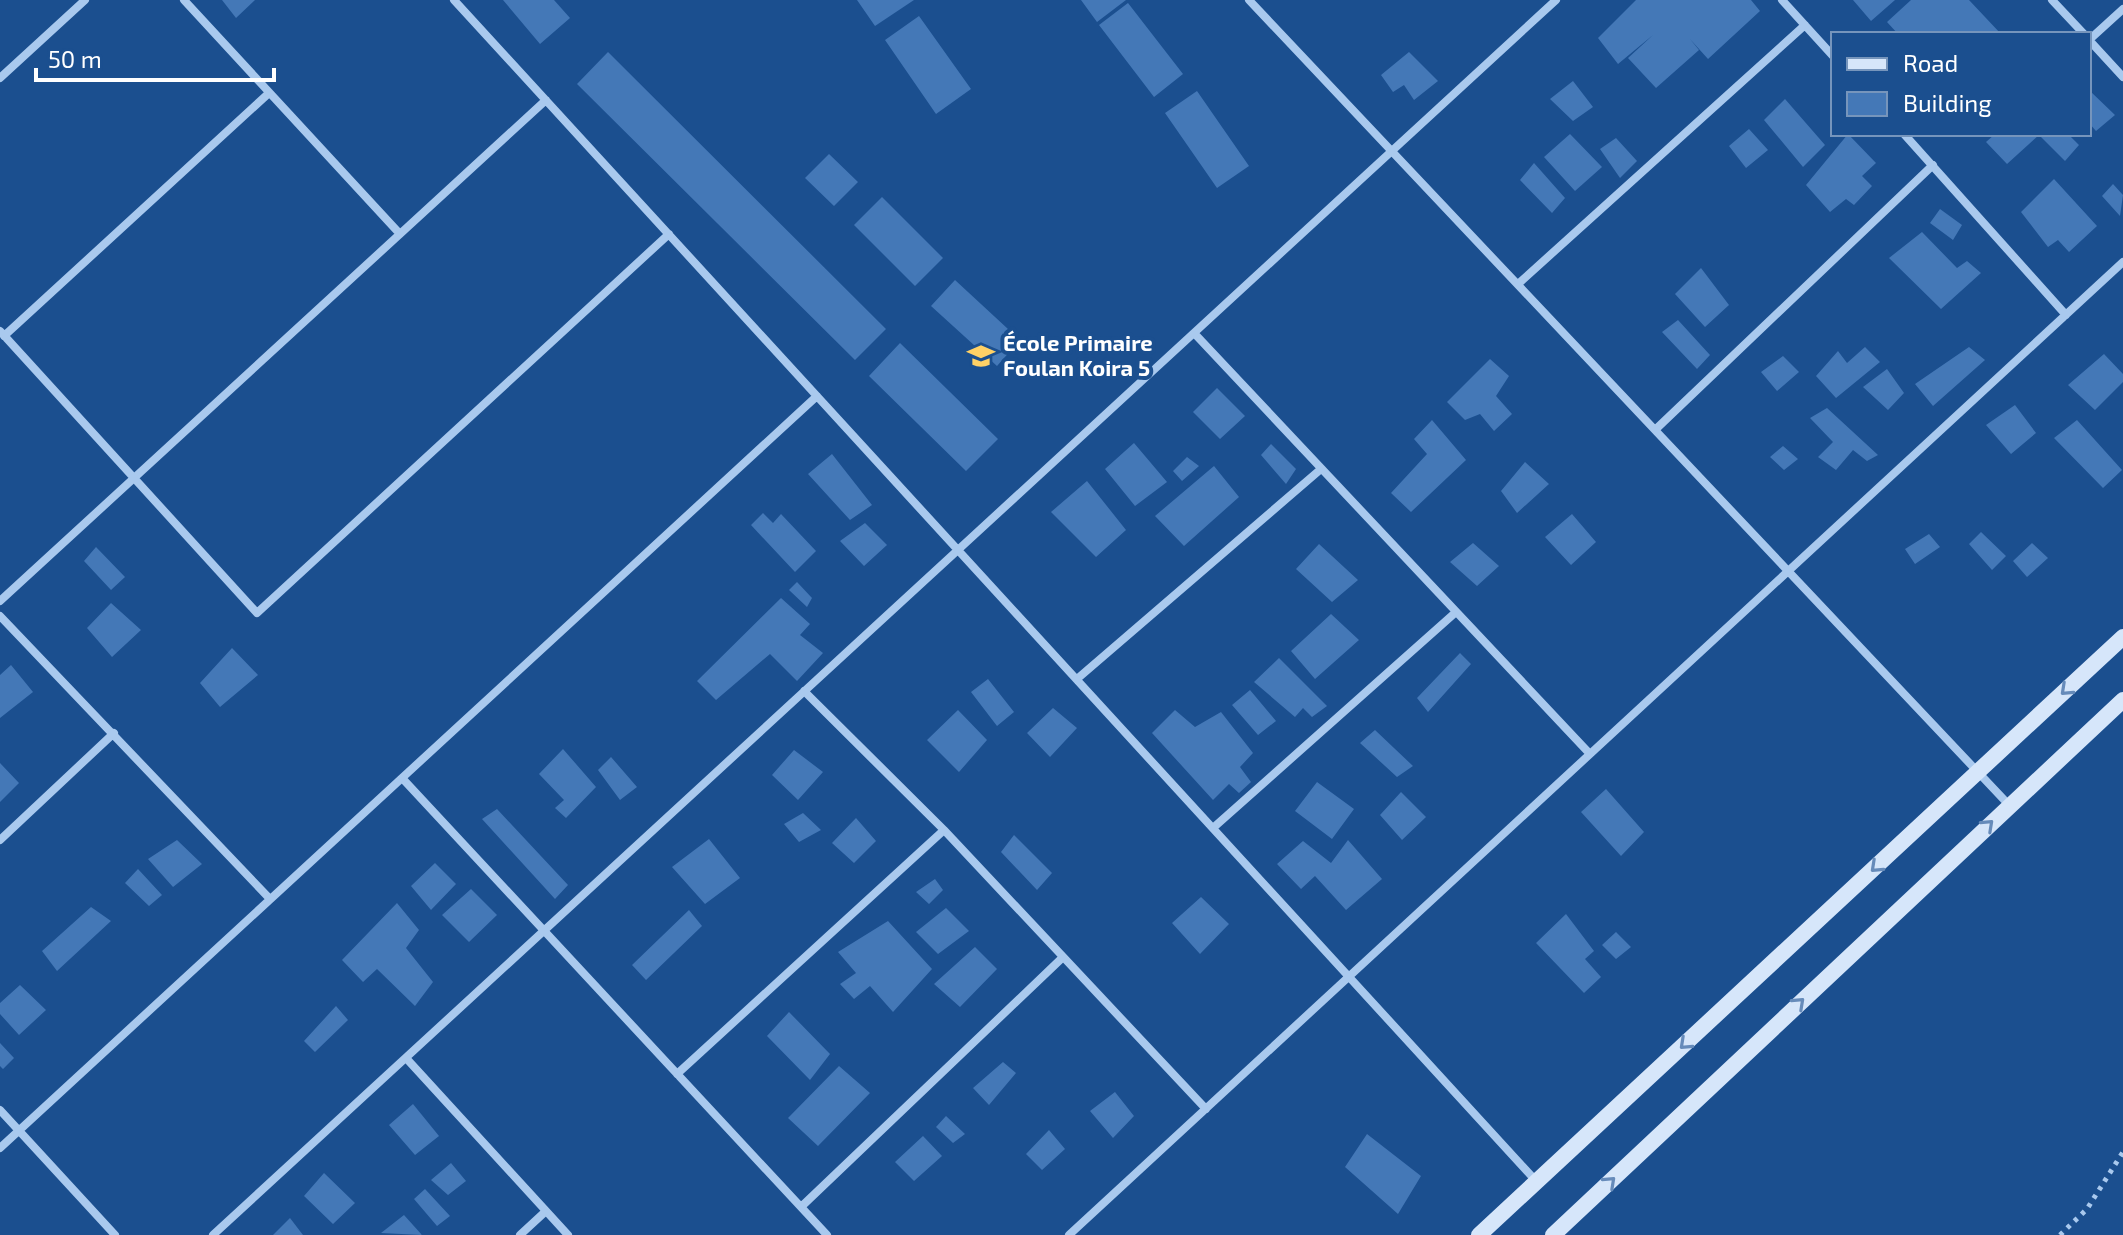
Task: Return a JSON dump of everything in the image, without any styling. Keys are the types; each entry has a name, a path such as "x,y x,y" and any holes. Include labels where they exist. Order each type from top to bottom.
{"main road":[{"path":"1479,1235 2123,637"},
{"path":"1553,1235 2123,700"}],"street":[{"path":"0,78 85,0"},
{"path":"184,0 400,234"},
{"path":"454,0 1536,1181"},
{"path":"1249,0 2009,805"},
{"path":"213,1235 1556,0"},
{"path":"1782,0 1831,54"},
{"path":"2052,0 2082,32"},
{"path":"2091,38 2123,9"},
{"path":"1518,284 1805,25"},
{"path":"2091,42 2123,77"},
{"path":"269,93 2,334 257,613 669,234"},
{"path":"0,601 546,100"},
{"path":"1906,136 2066,315"},
{"path":"1655,430 1933,165"},
{"path":"1069,1235 2123,262"},
{"path":"1194,333 1590,754"},
{"path":"0,1148 817,396"},
{"path":"1077,679 1321,469"},
{"path":"1213,828 1456,612"},
{"path":"0,616 270,899"},
{"path":"804,691 944,830 1061,959 1206,1109"},
{"path":"0,840 114,733"},
{"path":"402,778 827,1235"},
{"path":"677,1074 944,830"},
{"path":"801,1207 1061,959"},
{"path":"406,1058 568,1235"},
{"path":"0,1110 115,1235"},
{"path":"520,1235 546,1211"}],"path":[{"path":"2060,1235 2087,1209 2123,1152"}],"building":[{"path":"222,0 255,0 236,18"},
{"path":"503,0 554,0 570,18 540,44"},
{"path":"857,0 914,0 875,26"},
{"path":"1081,0 1126,0 1097,22"},
{"path":"1636,0 1751,0 1760,11 1708,59 1690,39 1699,50 1656,88 1628,58 1653,35 1618,64 1598,38"},
{"path":"1853,0 1895,0 1871,21"},
{"path":"1911,0 1969,0 1999,32 1896,32 1887,22"},
{"path":"1128,3 1183,74 1154,97 1099,25"},
{"path":"919,16 971,89 936,114 885,40"},
{"path":"608,52 886,329 855,360 577,84"},
{"path":"1409,52 1438,81 1414,100 1404,85 1393,92 1381,75"},
{"path":"1573,81 1593,107 1573,121 1550,99"},
{"path":"1197,91 1249,166 1217,188 1165,113"},
{"path":"2091,92 2115,115 2096,131 2091,125"},
{"path":"1785,99 1825,145 1803,167 1764,120"},
{"path":"1749,129 1768,150 1746,168 1729,146"},
{"path":"1570,134 1602,167 1575,191 1544,157"},
{"path":"1846,136 1850,136 1876,163 1862,176 1872,186 1854,205 1846,199 1830,212 1806,185"},
{"path":"1993,136 2038,136 2007,164 1986,142"},
{"path":"2040,136 2070,136 2079,145 2065,161"},
{"path":"1616,138 1637,161 1620,178 1600,149"},
{"path":"829,154 858,182 834,206 805,178"},
{"path":"1534,163 1565,198 1552,213 1520,180"},
{"path":"2054,179 2097,226 2069,252 2058,240 2048,247 2021,212"},
{"path":"2113,184 2123,195 2120,216 2102,196"},
{"path":"882,197 943,258 915,286 854,225"},
{"path":"1940,209 1962,225 1953,240 1930,223"},
{"path":"1922,232 1957,268 1967,261 1981,273 1941,309 1889,258"},
{"path":"1701,268 1729,305 1705,327 1675,294"},
{"path":"955,280 1020,340 997,366 931,306"},
{"path":"1678,320 1710,355 1697,369 1662,332"},
{"path":"900,343 998,439 966,471 869,376"},
{"path":"1865,347 1880,362 1836,398 1816,376 1838,351 1847,363"},
{"path":"1969,347 1985,360 1933,406 1915,384"},
{"path":"2104,354 2123,374 2123,382 2095,410 2068,385"},
{"path":"1783,356 1799,372 1777,391 1761,372"},
{"path":"1490,359 1509,376 1496,396 1512,414 1494,431 1480,414 1465,420 1447,402"},
{"path":"1887,369 1904,393 1888,410 1863,387"},
{"path":"1217,388 1245,416 1220,439 1193,412"},
{"path":"2015,405 2036,433 2011,454 1986,425"},
{"path":"1827,408 1878,455 1867,461 1853,450 1836,470 1818,457 1833,442 1810,418"},
{"path":"1432,420 1466,460 1411,512 1391,493 1427,454 1414,439"},
{"path":"2077,420 2122,470 2103,488 2054,438"},
{"path":"1134,443 1167,482 1135,506 1105,469"},
{"path":"1271,444 1296,469 1286,484 1261,455"},
{"path":"1783,446 1798,459 1784,470 1770,457"},
{"path":"832,454 872,505 850,520 808,474"},
{"path":"1187,457 1199,466 1182,481 1173,471"},
{"path":"1525,462 1549,484 1517,513 1501,491"},
{"path":"1214,466 1239,497 1184,546 1155,516"},
{"path":"1087,481 1126,530 1096,557 1051,512"},
{"path":"763,513 773,523 781,514 816,551 795,572 751,525"},
{"path":"1572,514 1596,542 1571,565 1545,537"},
{"path":"865,523 887,545 864,566 840,541"},
{"path":"1981,532 2006,556 1992,570 1969,544"},
{"path":"1929,534 1940,547 1915,564 1905,549"},
{"path":"1473,543 1499,566 1477,586 1450,562"},
{"path":"2032,543 2048,558 2027,577 2013,561"},
{"path":"1319,544 1358,580 1332,602 1296,569"},
{"path":"96,547 125,577 111,590 84,561"},
{"path":"797,582 812,598 807,607 789,590"},
{"path":"781,598 810,624 800,635 823,653 797,681 770,654 716,700 697,681"},
{"path":"111,603 141,630 112,657 87,628"},
{"path":"1331,614 1359,640 1315,679 1291,651"},
{"path":"232,648 258,675 220,707 200,683"},
{"path":"1460,653 1471,664 1428,712 1417,698"},
{"path":"1279,658 1327,706 1312,717 1303,708 1295,717 1254,682"},
{"path":"11,665 33,692 0,718 0,675"},
{"path":"988,679 1014,712 997,726 971,692"},
{"path":"1250,690 1276,721 1258,735 1232,705"},
{"path":"1053,708 1077,728 1050,757 1027,733"},
{"path":"958,710 987,740 959,772 927,740"},
{"path":"1175,710 1195,727 1221,712 1253,753 1240,767 1251,782 1239,793 1229,784 1213,800 1152,733"},
{"path":"1375,730 1413,766 1397,777 1360,743"},
{"path":"563,749 596,787 566,818 555,808 564,800 539,774"},
{"path":"794,750 823,772 798,800 772,775"},
{"path":"611,757 637,787 620,800 598,770"},
{"path":"0,763 19,783 0,802"},
{"path":"1317,782 1354,809 1332,839 1295,811"},
{"path":"1606,789 1644,832 1621,856 1581,812"},
{"path":"1401,792 1426,817 1402,840 1380,815"},
{"path":"497,809 568,885 555,899 482,819"},
{"path":"803,813 821,830 799,842 784,824"},
{"path":"856,818 876,841 854,863 832,843"},
{"path":"1014,835 1052,873 1037,890 1001,852"},
{"path":"709,839 740,878 705,904 672,867"},
{"path":"177,840 202,864 173,887 148,859"},
{"path":"1348,840 1382,879 1346,910 1315,876 1301,889 1277,864 1303,841 1331,863"},
{"path":"435,863 456,884 431,910 411,886"},
{"path":"138,869 162,895 149,906 125,883"},
{"path":"935,879 943,890 929,904 916,892"},
{"path":"471,889 497,915 469,942 442,915"},
{"path":"1201,897 1229,924 1200,954 1172,923"},
{"path":"397,903 419,930 406,948 433,982 415,1006 377,969 363,982 342,960"},
{"path":"91,907 111,921 57,971 42,951"},
{"path":"946,908 969,931 938,954 916,932"},
{"path":"689,910 702,926 646,980 632,965"},
{"path":"1566,914 1594,951 1585,959 1601,977 1584,993 1536,943"},
{"path":"888,921 932,969 893,1012 870,986 854,999 840,984 856,973 838,952"},
{"path":"1616,932 1631,947 1616,959 1602,945"},
{"path":"975,947 997,969 960,1007 934,984"},
{"path":"20,985 46,1010 19,1035 0,1014 0,1003"},
{"path":"336,1006 348,1020 315,1052 304,1041"},
{"path":"789,1012 830,1054 810,1080 767,1036"},
{"path":"0,1043 14,1058 3,1069 0,1066"},
{"path":"1003,1062 1016,1073 989,1105 973,1088"},
{"path":"839,1066 870,1093 818,1146 788,1118"},
{"path":"1115,1092 1134,1116 1113,1138 1090,1111"},
{"path":"413,1104 439,1136 415,1155 389,1125"},
{"path":"946,1116 965,1134 953,1143 936,1127"},
{"path":"1049,1130 1065,1149 1042,1170 1026,1154"},
{"path":"1367,1134 1421,1176 1398,1214 1345,1167"},
{"path":"923,1136 942,1156 914,1181 895,1162"},
{"path":"451,1163 466,1181 448,1195 431,1180"},
{"path":"324,1173 355,1203 333,1224 304,1196"},
{"path":"425,1189 450,1216 437,1226 414,1199"},
{"path":"404,1215 422,1235 381,1233"},
{"path":"290,1218 303,1235 273,1235"}],"place":[{"name":"École Primaire Foulan Koira 5","path":"981,356"}]}
